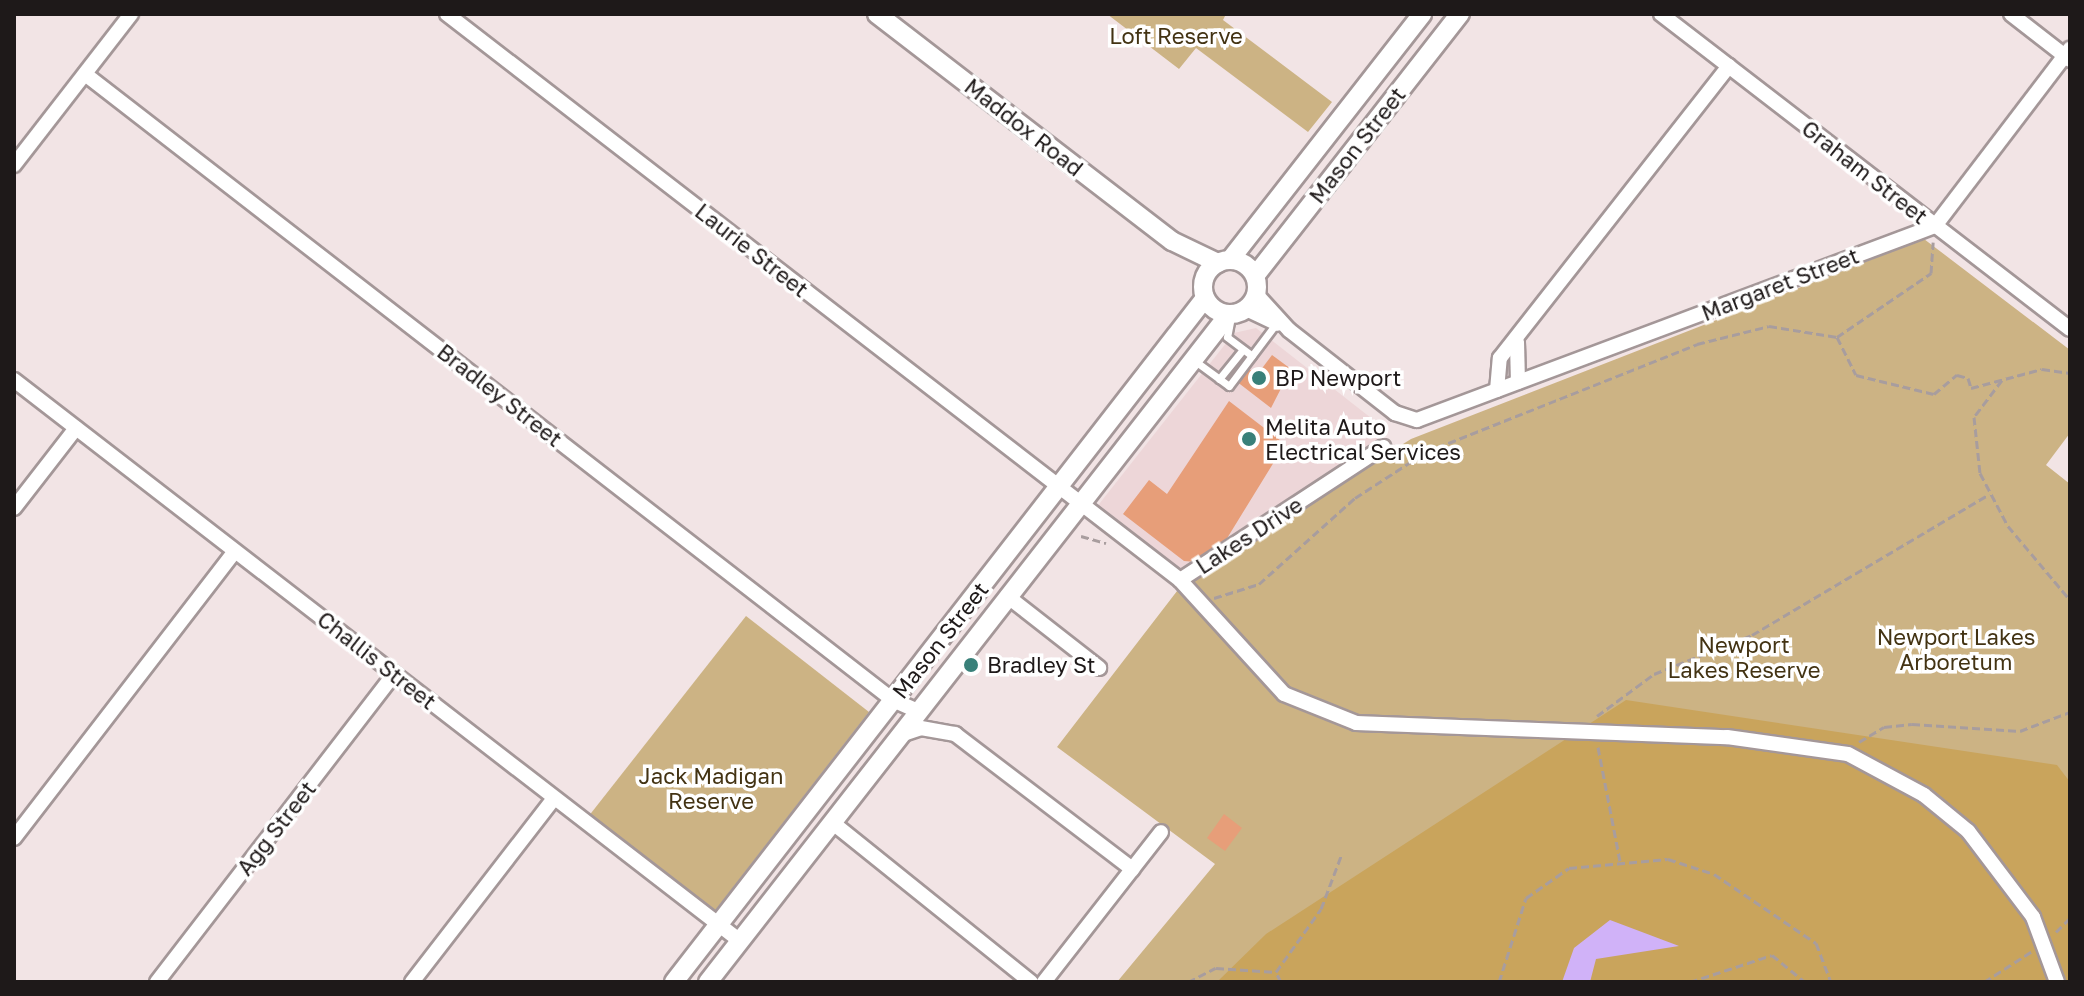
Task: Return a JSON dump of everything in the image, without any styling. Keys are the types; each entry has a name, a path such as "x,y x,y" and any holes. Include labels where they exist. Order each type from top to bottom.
{"street":[{"path":"14,165 131,14"},
{"name":"Laurie Street","path":"447,14 1079,504"},
{"name":"Maddox Road","path":"877,14 1172,241 1224,261 1244,302"},
{"name":"Mason Street","path":"674,982 1058,487 1224,261 1422,14"},
{"name":"Mason Street","path":"708,982 1192,359 1244,302 1460,14"},
{"name":"Graham Street","path":"1661,14 2070,329"},
{"path":"1935,226 2068,55 2011,14"},
{"path":"1497,390 1500,358 1517,341 1729,66"},
{"name":"Bradley Street","path":"85,74 893,700 918,711"},
{"name":"Margaret Street","path":"1281,324 1395,413 1417,420 1935,226"},
{"name":"Maddox Road","path":"1172,241 1204,289 1244,302"},
{"path":"1244,302 1281,324"},
{"path":"1517,341 1518,382"},
{"name":"Challis Street","path":"14,380 740,941"},
{"path":"14,508 76,428"},
{"name":"Lakes Drive","path":"1079,504 1180,580 1383,447"},
{"path":"14,838 235,551"},
{"path":"1180,580 1196,604 1284,694 1319,710 1406,729 1796,742 1848,754 1924,795 1968,831 2033,917 2057,982"},
{"path":"1007,596 1099,668"},
{"name":"Agg Street","path":"157,982 394,674"},
{"path":"898,736 921,728 955,734 1132,869"},
{"path":"412,982 554,798"},
{"path":"833,823 1031,982"},
{"path":"1044,982 1161,832"}],"lane":[{"path":"1244,302 1227,337 1252,356"},
{"path":"1192,359 1229,386 1281,324"},
{"path":"1219,379 1243,349"}],"path":[{"path":"1196,604 1259,584 1355,498 1426,452 1697,344 1769,326 1837,337 1931,273 1935,226"},
{"path":"1837,337 1856,375 1918,393 1934,394 1957,375 1968,378 1971,388 2042,369 2070,373"},
{"path":"2002,380 1974,417 1989,494 2070,600"},
{"path":"1575,733 1654,674 1752,635 1989,494"},
{"path":"1848,754 1884,727 1990,734 2045,725 2070,712"},
{"path":"1596,733 1620,861"},
{"path":"1276,972 1321,909 1341,856"},
{"path":"1499,982 1526,898 1569,868 1668,859 1714,874 1816,943 1831,982"},
{"path":"1690,982 1772,955 1805,982"},
{"path":"1188,982 1216,968 1276,972"},
{"path":"1276,972 1281,982"}],"shaded area":[{"path":"1256,328 1389,432 1182,574 1096,508 1234,333"},
{"path":"1626,700 2057,765 2070,782 2070,982 1217,982 1266,934"},
{"path":"1610,920 1679,946 1596,959 1590,982 1562,982 1574,948"}],"green space":[{"name":"Loft Reserve","path":"1107,14 1226,14 1223,20 1332,102 1308,132 1196,48 1179,69"},
{"name":"Newport Lakes Reserve","path":"1924,239 2070,350 2070,433 2046,465 2070,484 2070,982 1117,982 1215,864 1057,747 1184,582 1411,439"},
{"name":"Jack Madigan Reserve","path":"746,616 869,712 711,916 588,817"}],"building":[{"path":"1272,355 1291,369 1271,408 1223,371 1234,357 1257,375"},
{"path":"1229,401 1285,444 1226,540 1196,562 1184,561 1123,514 1149,480 1167,494"},
{"path":"1224,814 1242,828 1225,851 1207,838"}],"place":[{"name":"BP Newport","path":"1259,378"},
{"name":"Melita Auto Electrical Services","path":"1249,439"},
{"name":"Bradley St","path":"971,665"}],"park label":[{"name":"Newport Lakes Arboretum","path":"1956,648"}]}
